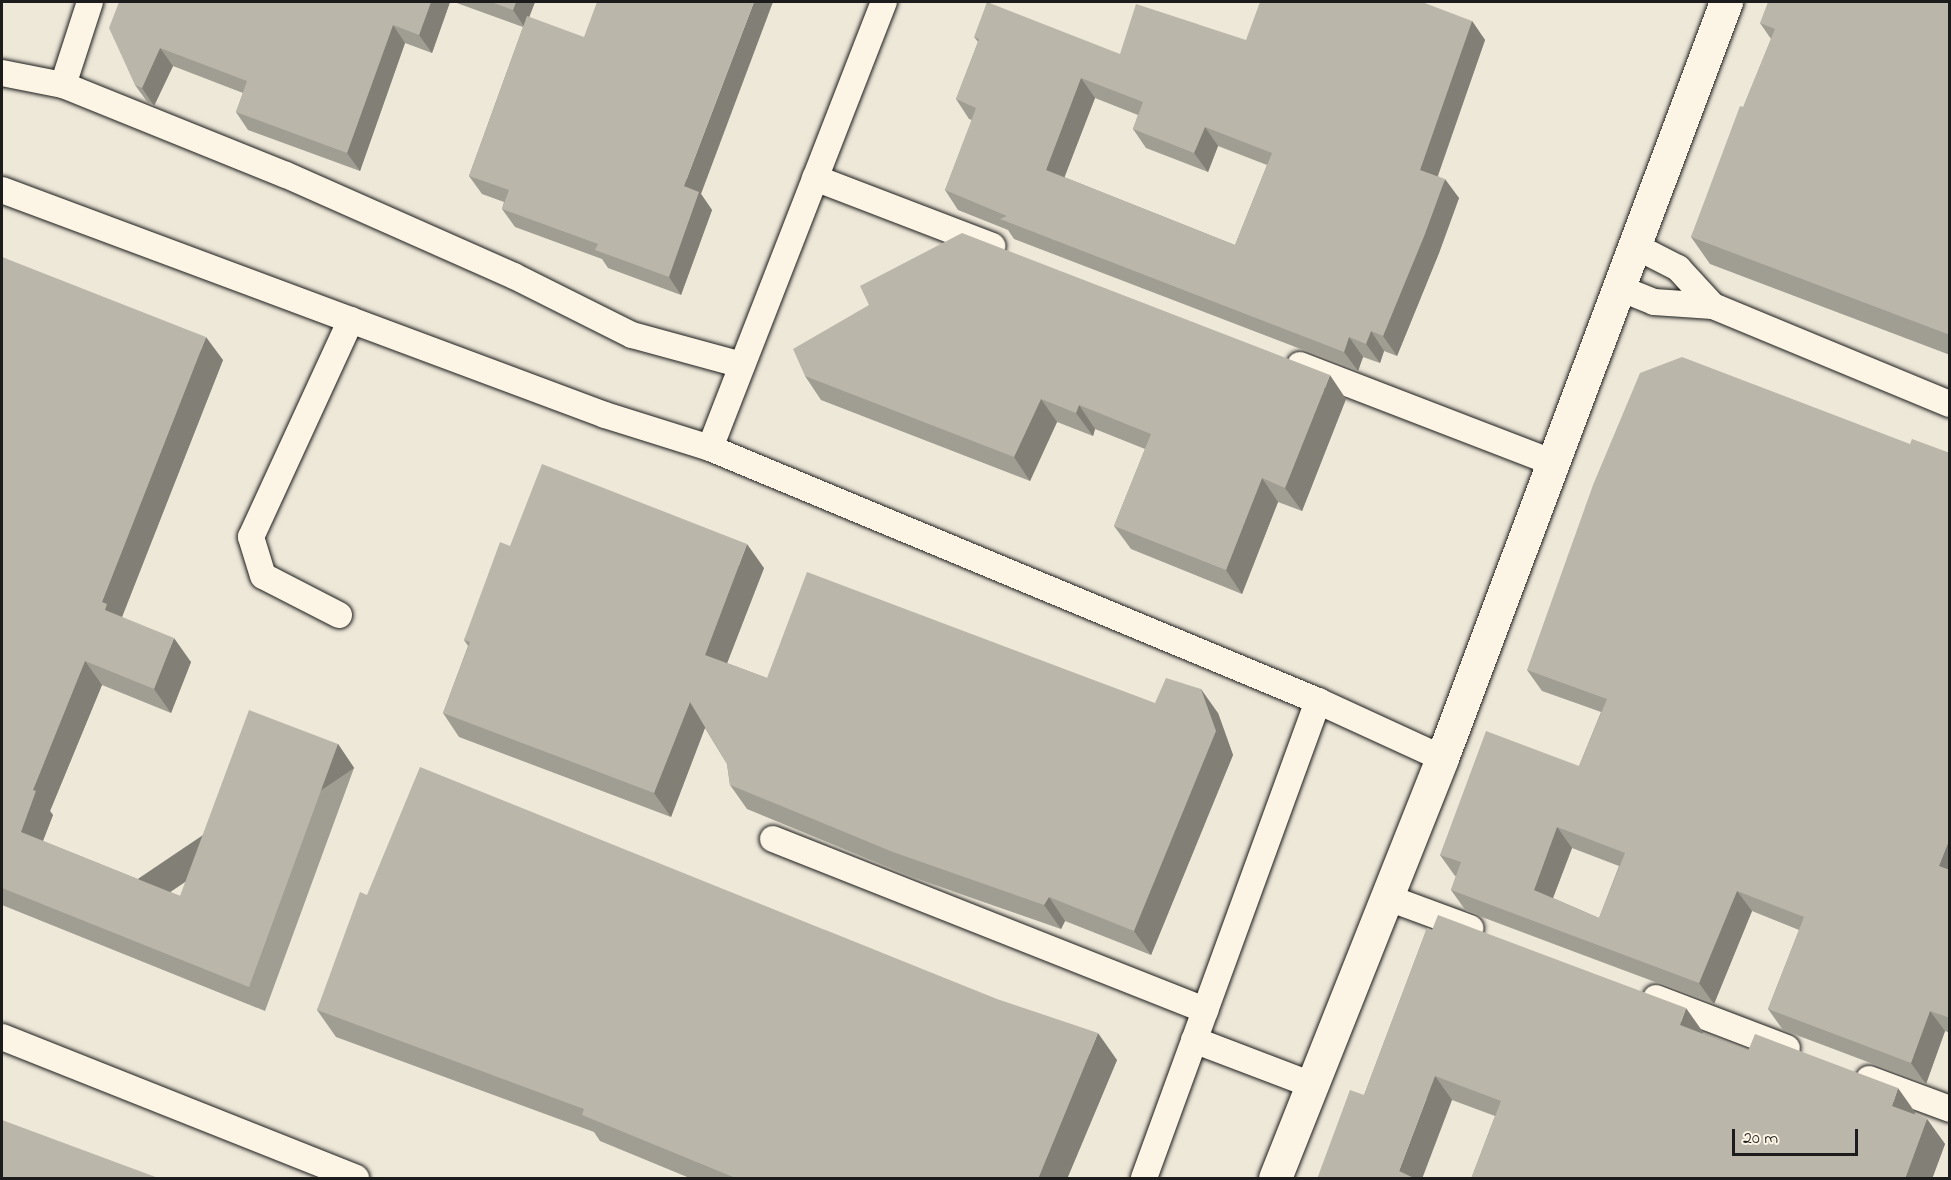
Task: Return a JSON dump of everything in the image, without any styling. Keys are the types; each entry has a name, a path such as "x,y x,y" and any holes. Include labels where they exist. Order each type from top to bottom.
{"street":[{"path":"1275,1179 1442,758 1617,287 1726,2"}],"lane":[{"path":"63,85 90,2"},
{"path":"710,448 884,2"},
{"path":"2,73 63,85 286,175 514,276 632,335 742,365"},
{"path":"815,178 1016,255"},
{"path":"2,190 605,415 710,448 1318,701 1442,758"},
{"path":"1633,245 1678,268 1713,306"},
{"path":"1617,287 1654,302 1713,306 1950,404"},
{"path":"339,615 263,576 251,537 351,320"},
{"path":"1273,355 1552,462"},
{"path":"1144,1179 1318,701"},
{"path":"773,839 1205,1010"},
{"path":"1386,897 1497,938"},
{"path":"1629,988 1806,1055"},
{"path":"2,1037 356,1179"},
{"path":"1194,1040 1312,1085"},
{"path":"1850,1071 1950,1109"}],"building":[{"path":"119,2 431,2 419,35 393,25 347,153 236,112 247,81 160,48 142,88 135,85 109,28"},
{"path":"491,2 516,2 513,10"},
{"path":"597,2 754,2 684,186 699,192 669,277 595,250 598,244 502,209 509,190 469,176 527,16 584,37"},
{"path":"987,2 1120,54 1136,4 1246,40 1260,2 1422,2 1472,21 1420,170 1445,179 1383,336 1371,331 1366,344 1349,337 1344,352 1000,219 1007,216 945,190 976,108 956,99 979,39 974,37","holes":["1081,78 1143,102 1133,129 1194,153 1205,127 1272,153 1235,245 1046,170"]},
{"path":"1768,2 1950,2 1950,335 1691,237 1740,106 1743,107 1775,29 1760,23"},
{"path":"962,233 1330,375 1285,488 1262,478 1226,570 1114,526 1151,434 1079,405 1076,413 1041,399 1014,457 805,376 793,349 869,305 860,286"},
{"path":"2,257 206,337 102,602 107,604 105,610 174,638 154,689 85,661 33,790 36,791 21,832 180,896 249,710 338,744 249,987 2,888"},
{"path":"1682,357 1910,444 1912,439 1950,453 1950,838 1939,866 1950,870 1950,1018 1930,1011 1911,1063 1768,1009 1804,917 1737,891 1699,983 1451,890 1461,862 1440,855 1486,731 1579,766 1607,699 1527,670 1593,485 1640,373","holes":["1557,827 1625,853 1599,918 1534,890"]},
{"path":"542,464 747,544 705,655 767,678 807,572 1155,703 1166,678 1201,689 1216,731 1134,931 1049,897 1044,905 893,852 730,785 727,764 690,702 654,793 443,713 470,642 464,640 500,542 510,546"},
{"path":"420,767 997,999 1098,1033 1038,1179 738,1179 582,1115 584,1109 317,1010 360,892 367,895"},
{"path":"1438,915 1686,1008 1680,1025 1748,1051 1755,1034 1898,1088 1892,1106 1927,1119 1905,1179 1471,1179 1501,1101 1435,1076 1399,1171 1416,1179 1317,1179 1350,1090 1364,1095 1427,928 1432,930"},
{"path":"2,1120 161,1179 2,1179"}]}
